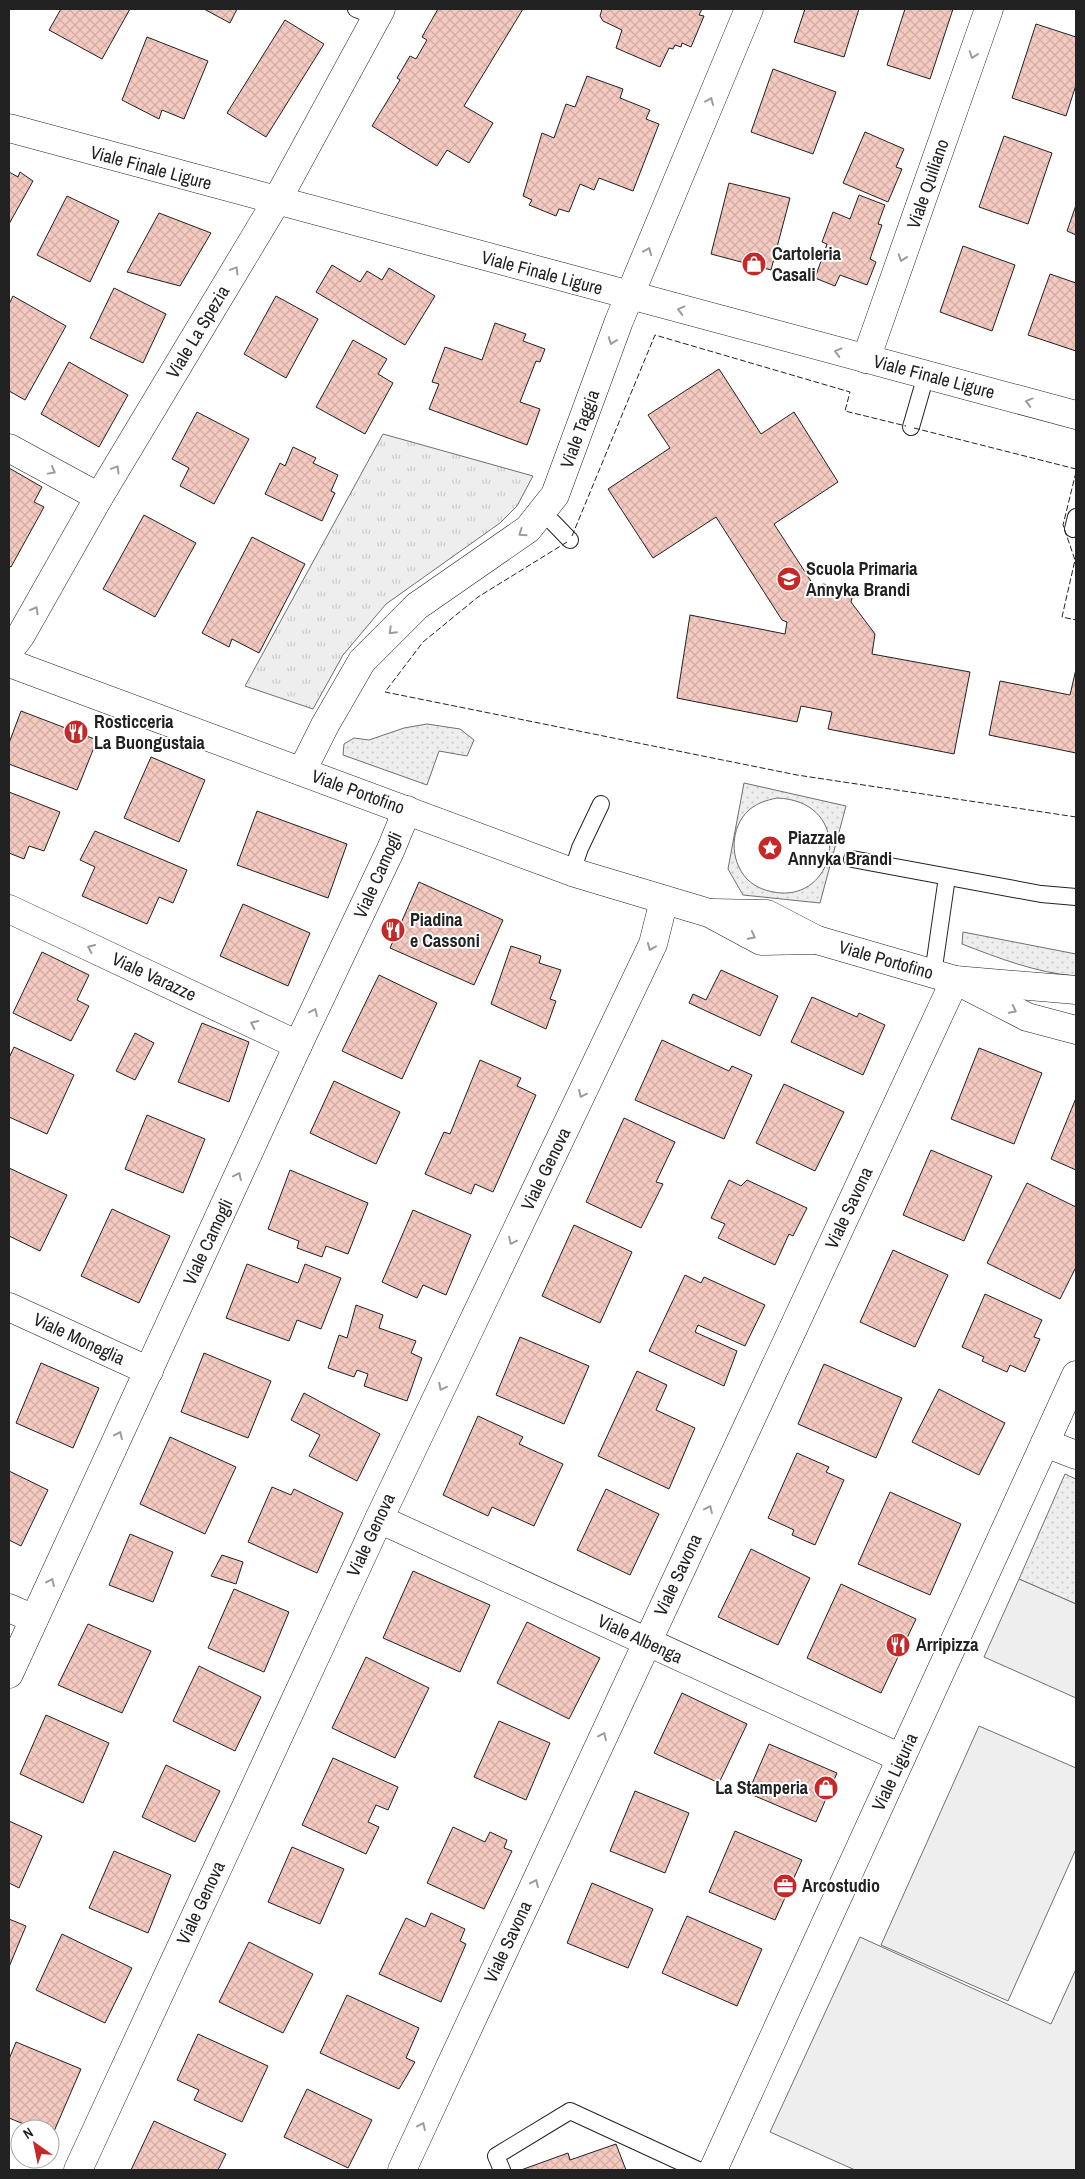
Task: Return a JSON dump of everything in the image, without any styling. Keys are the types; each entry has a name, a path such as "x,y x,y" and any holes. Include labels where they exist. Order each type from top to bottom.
{"street":[{"name":"Viale Taggia","path":"302,771 362,661 417,606 528,529 556,495 629,296 749,9"},
{"name":"Viale Quiliano","path":"866,359 989,9"},
{"name":"Viale La Spezia","path":"9,651 21,635 99,497 276,202 371,12"},
{"name":"Viale Finale Ligure","path":"9,128 276,202 1076,415"},
{"path":"9,448 99,497"},
{"name":"Viale Portofino","path":"9,663 572,872 709,913 761,942 817,940 944,977 1027,1017 1076,1030"},
{"name":"Viale Camogli","path":"9,1674 298,1045 391,849 407,810"},
{"name":"Viale Genova","path":"78,2170 378,1519 653,944 664,900"},
{"name":"Viale Varazze","path":"9,909 298,1045"},
{"name":"Viale Portofino","path":"944,977 1076,990"},
{"name":"Viale Savona","path":"402,2170 647,1642 944,977"},
{"name":"Viale Moneglia","path":"9,1307 148,1371"},
{"name":"Viale Liguria","path":"713,2170 1076,1375"},
{"path":"1045,1443 1076,1455"},
{"name":"Viale Albenga","path":"378,1519 901,1758"},
{"path":"9,1608 34,1619"}],"lane":[{"path":"911,427 926,375"},
{"path":"542,511 570,540"},
{"path":"572,872 580,848 601,804"},
{"path":"852,859 1041,894 1076,897"},
{"path":"944,977 947,877"},
{"path":"502,2170 496,2156 570,2110 698,2170"}],"green space":[{"path":"383,434 533,476 517,506 500,523 386,604 343,655 313,709 245,686"},
{"path":"427,724 460,729 474,740 467,756 439,751 427,785 343,755 344,744 354,738 369,740 404,728"},
{"path":"744,783 846,806 820,903 743,895 728,869","holes":["777,798 801,803 818,815 827,830 830,848 826,865 816,880 801,890 781,893 767,891 758,887 747,879 737,863 734,844 738,825 749,810 755,805 766,801"]},
{"path":"963,932 1076,954 1076,976 1032,968 962,944"},
{"path":"1065,1474 1076,1479 1076,1604 1019,1579"},
{"path":"1019,1579 1076,1604 1076,1698 984,1657"},
{"path":"979,1726 1076,1768 1076,1849 1008,2001 881,1945"},
{"path":"860,1937 1051,2024 1076,1969 1076,2170 855,2170 770,2132"}],"building":[{"path":"61,9 130,9 102,59 49,30"},
{"path":"204,9 237,9 230,23"},
{"path":"438,9 523,9 464,106 493,123 469,163 447,150 437,166 372,126 400,80 397,78 410,56 416,59 427,40 422,37"},
{"path":"602,9 702,9 699,15 704,16 691,47 682,43 681,47 675,45 673,49 669,48 660,67 616,48 622,30 603,21 600,16"},
{"path":"805,9 859,9 844,57 794,42"},
{"path":"905,9 953,9 930,79 887,65"},
{"path":"285,20 324,44 266,137 227,113"},
{"path":"1036,24 1076,37 1076,85 1066,116 1012,98"},
{"path":"147,37 208,61 184,119 162,110 159,119 122,100"},
{"path":"773,69 836,92 813,154 751,132"},
{"path":"587,76 623,89 620,98 650,110 646,119 659,124 633,191 599,178 594,190 580,184 569,212 559,209 556,216 529,205 532,200 523,196 542,133 554,138 566,104 575,107"},
{"path":"865,132 904,149 896,167 902,169 888,202 843,183"},
{"path":"1004,136 1052,153 1028,224 979,207"},
{"path":"9,172 18,177 20,172 33,181 9,224"},
{"path":"729,183 790,198 771,270 711,254"},
{"path":"859,195 885,205 878,224 882,225 870,259 876,262 867,285 840,275 835,286 815,278 827,244 822,242 833,212 850,219"},
{"path":"67,196 119,221 90,282 37,255"},
{"path":"1076,205 1076,235 1067,231"},
{"path":"159,213 211,233 180,286 127,272"},
{"path":"963,246 1015,265 992,331 940,312"},
{"path":"332,265 360,282 367,271 382,280 389,268 435,296 405,345 316,292"},
{"path":"1050,274 1076,283 1076,351 1028,335"},
{"path":"114,288 166,314 143,363 90,338"},
{"path":"13,296 66,326 25,400 9,391 9,304"},
{"path":"276,296 318,319 286,378 244,354"},
{"path":"495,323 526,334 523,341 545,349 540,362 536,361 520,402 540,409 527,445 429,409 439,384 432,382 445,347 482,360"},
{"path":"353,340 387,359 378,374 393,383 365,434 316,407"},
{"path":"69,362 128,395 99,447 41,414"},
{"path":"719,369 761,434 794,412 838,482 774,524 818,592 823,584 854,590 851,602 875,634 872,654 970,672 954,754 828,729 832,712 801,706 797,722 677,698 690,615 785,634 787,622 782,620 716,517 653,558 608,489 670,448 648,415"},
{"path":"197,412 249,439 214,504 180,486 189,468 172,459"},
{"path":"293,447 316,458 313,463 338,475 331,491 335,493 322,521 265,494 280,463 285,466"},
{"path":"9,468 42,487 34,502 44,507 11,567 9,566"},
{"path":"144,515 196,543 155,617 103,589"},
{"path":"252,537 305,564 259,653 232,639 229,647 202,633"},
{"path":"1076,669 1076,753 989,735 1000,681 1070,695"},
{"path":"21,711 97,740 77,790 9,764 9,743"},
{"path":"151,757 205,780 179,842 124,818"},
{"path":"9,792 60,812 44,851 29,846 24,859 9,853"},
{"path":"257,811 347,844 328,898 237,865"},
{"path":"95,831 187,870 173,903 159,897 147,924 82,896 95,867 80,860"},
{"path":"419,882 503,920 474,985 390,948"},
{"path":"243,904 310,933 288,986 220,956"},
{"path":"511,946 541,956 539,963 561,970 550,999 556,1001 546,1029 491,1004"},
{"path":"42,952 89,975 77,1000 89,1006 71,1041 13,1013"},
{"path":"721,970 778,996 760,1036 689,1003 693,994 706,1000"},
{"path":"379,975 437,1003 402,1079 342,1051"},
{"path":"812,997 857,1017 859,1013 885,1025 863,1075 791,1042"},
{"path":"202,1023 249,1042 229,1102 178,1082"},
{"path":"135,1033 154,1043 135,1080 116,1071"},
{"path":"662,1040 729,1071 732,1066 752,1075 724,1139 635,1100"},
{"path":"14,1047 74,1075 47,1134 9,1117 9,1058"},
{"path":"979,1048 1042,1073 1014,1144 951,1119"},
{"path":"480,1060 521,1078 517,1086 536,1095 493,1192 475,1184 471,1194 425,1174 444,1132 450,1134"},
{"path":"334,1081 400,1112 376,1164 310,1133"},
{"path":"784,1084 844,1112 815,1171 756,1143"},
{"path":"1076,1098 1076,1170 1051,1159"},
{"path":"147,1115 205,1139 183,1193 125,1169"},
{"path":"624,1118 675,1142 656,1182 663,1184 641,1228 586,1202"},
{"path":"931,1150 992,1176 964,1241 903,1215"},
{"path":"9,1168 67,1195 40,1251 9,1236"},
{"path":"290,1170 368,1203 348,1254 326,1246 322,1257 297,1248 299,1241 268,1229"},
{"path":"729,1180 741,1186 747,1180 807,1208 793,1236 789,1234 775,1265 718,1238 725,1224 711,1218"},
{"path":"1027,1183 1076,1207 1076,1267 1060,1299 987,1263"},
{"path":"112,1209 170,1236 139,1303 81,1276"},
{"path":"413,1210 471,1235 446,1295 423,1285 417,1298 382,1282"},
{"path":"574,1225 632,1252 600,1323 542,1296"},
{"path":"893,1250 948,1275 915,1347 860,1322"},
{"path":"247,1264 298,1283 305,1264 341,1278 321,1329 297,1320 289,1341 226,1318"},
{"path":"685,1275 701,1283 704,1277 765,1305 745,1346 698,1325 695,1332 737,1351 724,1386 649,1351"},
{"path":"985,1294 1042,1320 1034,1337 1040,1339 1025,1372 1010,1365 1007,1372 982,1361 984,1357 962,1347"},
{"path":"356,1305 383,1315 379,1328 416,1341 411,1353 422,1358 407,1401 364,1386 368,1374 357,1370 354,1377 328,1368 339,1335 347,1338"},
{"path":"520,1337 589,1366 564,1424 496,1395"},
{"path":"204,1353 271,1381 248,1438 181,1412"},
{"path":"41,1363 99,1388 73,1448 16,1423"},
{"path":"824,1364 902,1398 876,1458 798,1424"},
{"path":"637,1371 667,1385 656,1410 695,1428 669,1489 598,1456"},
{"path":"939,1389 1005,1423 979,1475 912,1442"},
{"path":"304,1393 380,1434 357,1481 309,1456 320,1435 291,1420"},
{"path":"478,1416 523,1437 519,1444 563,1464 534,1526 492,1507 488,1516 443,1495"},
{"path":"170,1437 236,1467 205,1534 140,1504"},
{"path":"797,1453 829,1467 826,1472 844,1480 815,1545 792,1535 794,1530 768,1518"},
{"path":"9,1471 48,1490 21,1546 9,1540"},
{"path":"272,1487 291,1495 294,1489 343,1513 317,1573 248,1542"},
{"path":"606,1489 659,1514 630,1575 577,1550"},
{"path":"890,1492 961,1524 930,1595 858,1564"},
{"path":"130,1534 173,1552 153,1602 109,1585"},
{"path":"751,1549 810,1578 778,1645 718,1617"},
{"path":"222,1555 243,1562 236,1584 211,1576"},
{"path":"413,1571 490,1605 460,1672 383,1638"},
{"path":"841,1584 916,1619 881,1693 807,1658"},
{"path":"234,1589 289,1612 264,1672 208,1648"},
{"path":"527,1622 600,1658 569,1719 497,1683"},
{"path":"88,1624 151,1651 122,1713 58,1685"},
{"path":"366,1657 429,1688 395,1758 332,1728"},
{"path":"199,1666 261,1697 235,1751 173,1721"},
{"path":"682,1693 747,1724 719,1783 654,1753"},
{"path":"46,1715 109,1743 83,1803 20,1774"},
{"path":"499,1721 550,1743 526,1800 474,1777"},
{"path":"769,1744 837,1773 816,1822 748,1793"},
{"path":"333,1758 398,1787 388,1810 376,1805 368,1822 379,1827 366,1854 302,1825"},
{"path":"166,1765 220,1791 195,1842 142,1817"},
{"path":"635,1791 689,1813 665,1873 610,1851"},
{"path":"9,1821 42,1836 19,1888 9,1883"},
{"path":"453,1827 485,1842 490,1832 507,1840 504,1848 512,1851 484,1909 427,1883"},
{"path":"735,1831 802,1860 775,1920 709,1892"},
{"path":"292,1847 344,1869 320,1924 268,1902"},
{"path":"114,1851 171,1875 148,1933 89,1908"},
{"path":"592,1883 653,1909 628,1968 567,1943"},
{"path":"431,1913 465,1929 460,1941 466,1944 441,2002 379,1974 406,1918 425,1927"},
{"path":"687,1916 762,1949 737,2006 662,1973"},
{"path":"9,1919 26,1926 9,1967"},
{"path":"62,1934 132,1968 105,2023 36,1990"},
{"path":"249,1942 313,1974 283,2033 219,2002"},
{"path":"347,1995 419,2028 406,2058 415,2062 399,2089 320,2053"},
{"path":"198,2034 268,2066 242,2122 194,2100 199,2090 177,2080"},
{"path":"16,2042 81,2069 59,2119 9,2118 9,2059"},
{"path":"307,2089 372,2120 348,2168 284,2137"},
{"path":"154,2121 226,2154 218,2170 131,2170"},
{"path":"616,2144 626,2170 521,2170 568,2153 570,2160"}],"fence":[{"path":"572,536 655,335 850,392 845,411 906,426"},
{"path":"914,428 1076,469"},
{"path":"1076,472 1063,525 1075,560 1062,617 1076,620"},
{"path":"567,542 478,597 423,642 385,692 797,775 1076,817"}],"place":[{"name":"Cartoleria Casali","path":"754,264"},
{"name":"Scuola Primaria Annyka Brandi","path":"789,579"},
{"name":"Rosticceria La Buongustaia","path":"76,732"},
{"name":"Piazzale Annyka Brandi","path":"770,848"},
{"name":"Piadina e Cassoni","path":"393,930"},
{"name":"Arripizza","path":"898,1645"},
{"name":"La Stamperia","path":"826,1788"},
{"name":"Arcostudio","path":"785,1886"}]}
